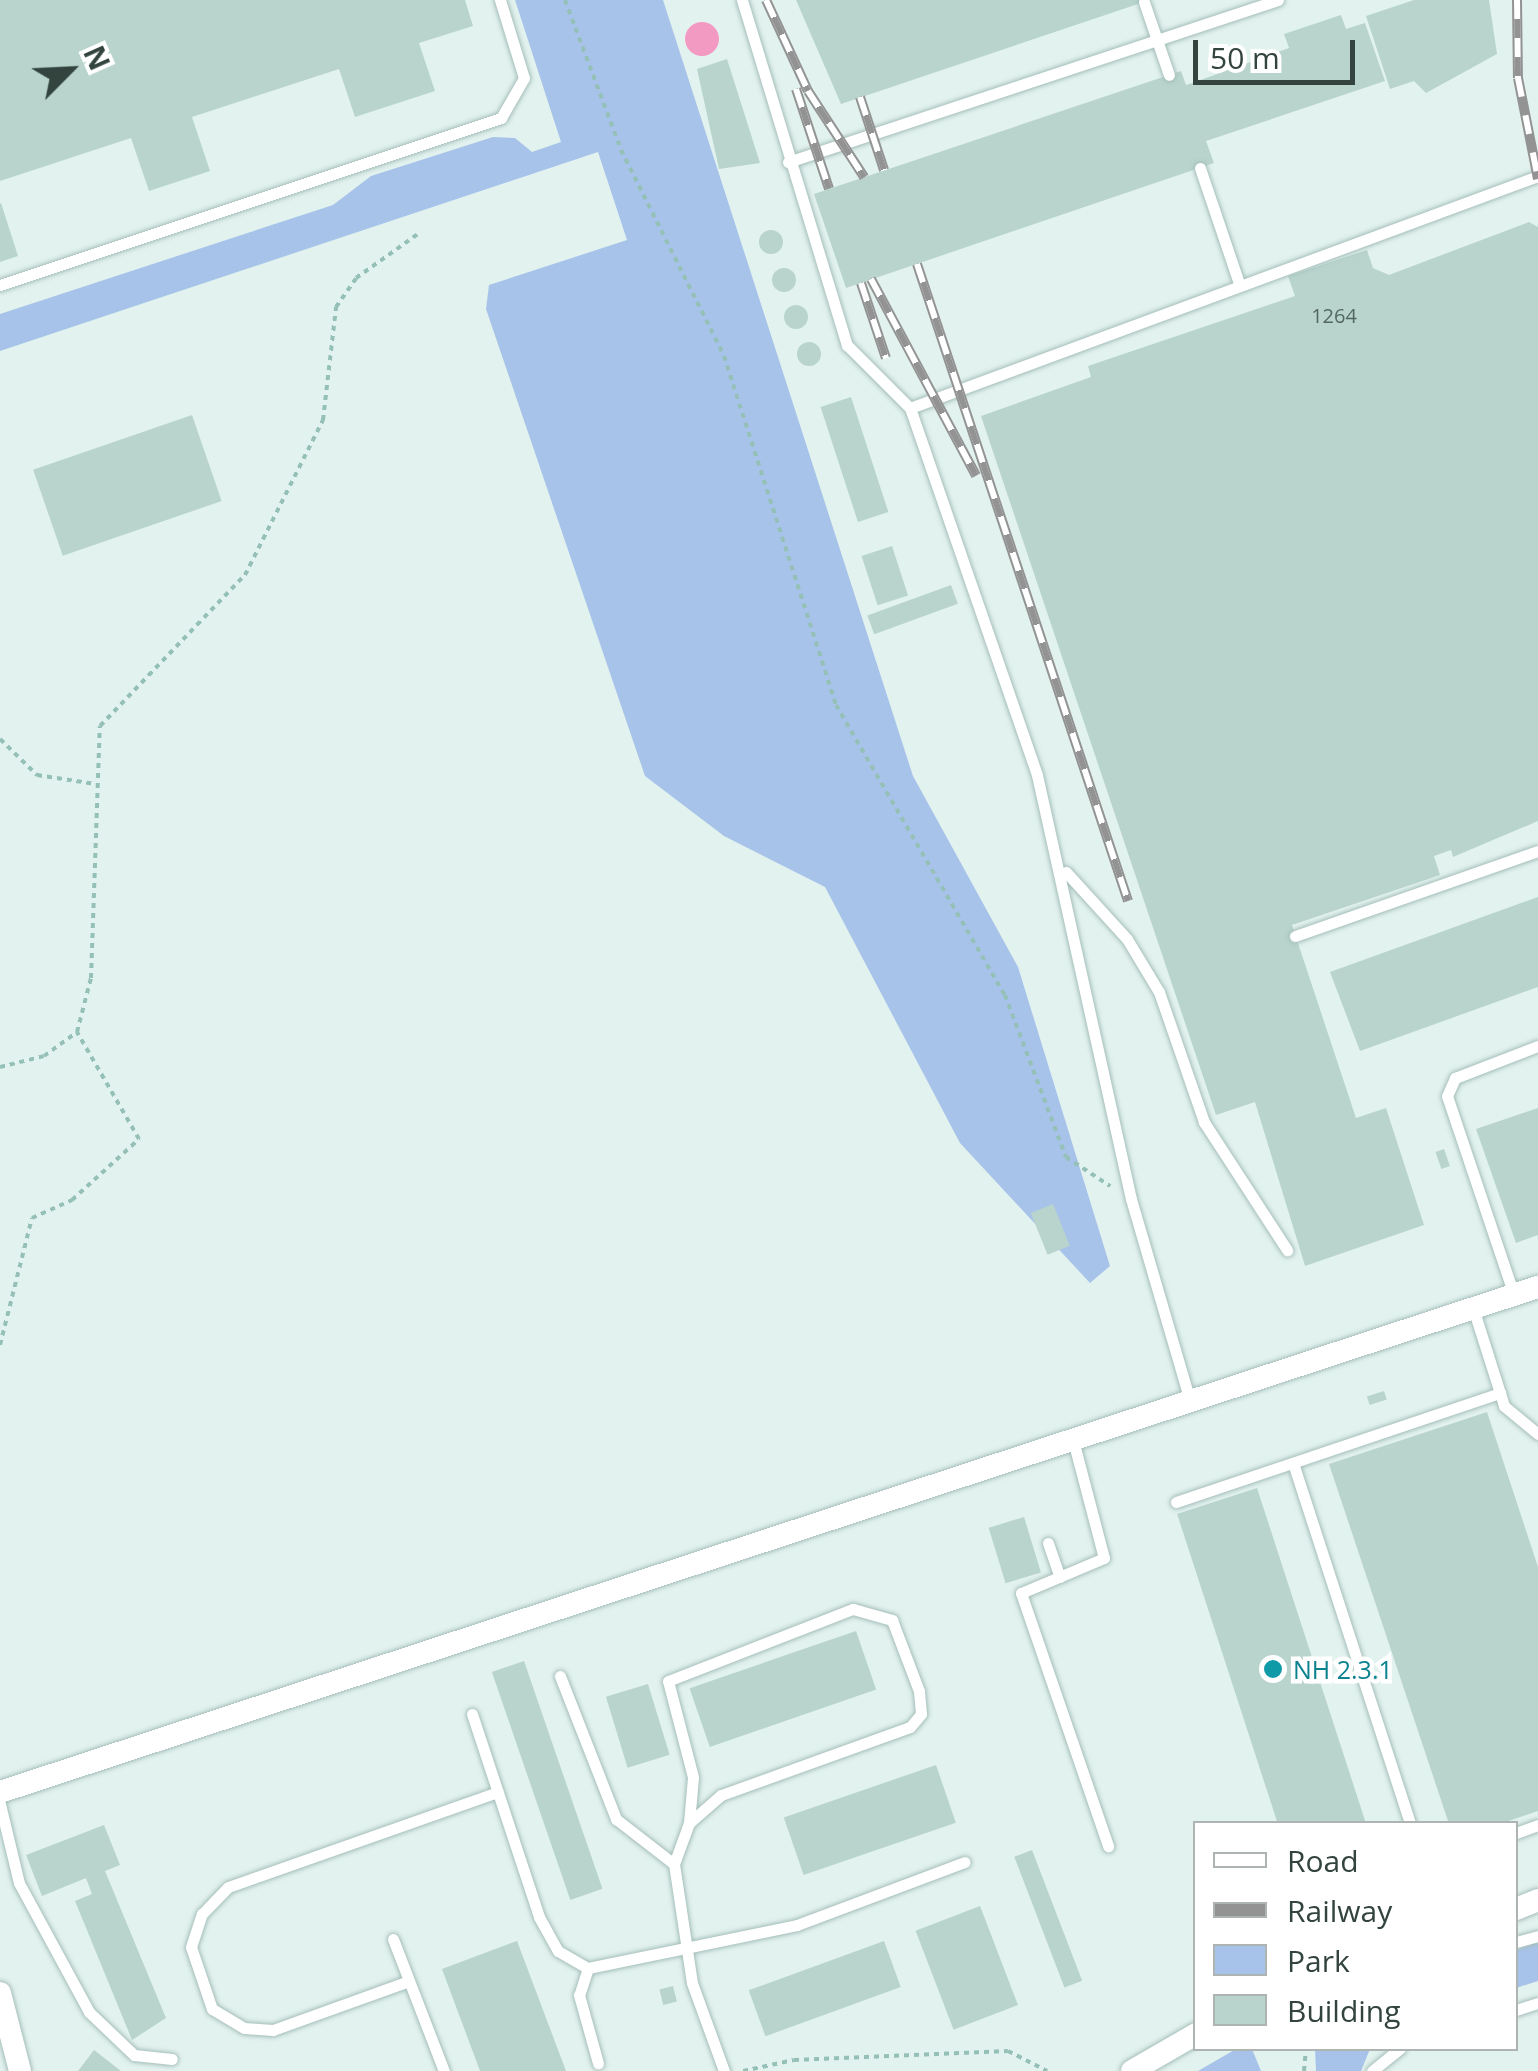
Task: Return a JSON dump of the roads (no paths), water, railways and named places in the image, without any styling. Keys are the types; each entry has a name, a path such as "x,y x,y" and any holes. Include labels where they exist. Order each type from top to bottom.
{"street":[{"path":"0,1792 1538,1287"},
{"path":"0,1994 20,2071"},
{"path":"1132,2071 1193,2036"}],"lane":[{"path":"0,285 501,118 524,78 500,0"},
{"path":"742,0 846,346 910,408 1063,869 1131,1199 1190,1401"},
{"path":"788,162 1278,0"},
{"path":"1144,2 1169,74"},
{"path":"1200,168 1239,283"},
{"path":"910,408 1239,283 1538,176"},
{"path":"1296,936 1538,851"},
{"path":"1063,869 1151,979 1204,1122 1287,1250"},
{"path":"1514,1295 1448,1096 1454,1078 1538,1046"},
{"path":"1473,1308 1500,1393 1538,1434"},
{"path":"1176,1502 1500,1393"},
{"path":"1072,1440 1107,1546 1096,1564 1021,1593 1108,1846"},
{"path":"1292,1462 1409,1821"},
{"path":"1048,1543 1060,1578"},
{"path":"689,1823 721,1796 910,1727 921,1714 919,1691 892,1620 853,1609 678,1671 668,1681 694,1776 689,1823 674,1864 686,1946 724,2071"},
{"path":"560,1676 616,1819 674,1864"},
{"path":"472,1714 539,1918 558,1950 588,1968 797,1926 965,1862"},
{"path":"409,1981 272,2030 244,2028 212,2009 191,1947 202,1914 228,1887 498,1792"},
{"path":"0,1804 19,1883 89,2012 134,2055 172,2059"},
{"path":"392,1938 444,2071"},
{"path":"588,1968 579,1995 598,2063"},
{"path":"1372,2071 1396,2051"}],"railway":[{"path":"766,0 808,91 864,177"},
{"path":"1517,0 1518,78 1538,179"},
{"path":"796,89 829,189"},
{"path":"860,97 884,170"},
{"path":"917,264 1128,901"},
{"path":"871,279 976,476"},
{"path":"861,283 886,358"}],"place":[{"name":"NH 2.3.1","path":"1273,1669"}]}
